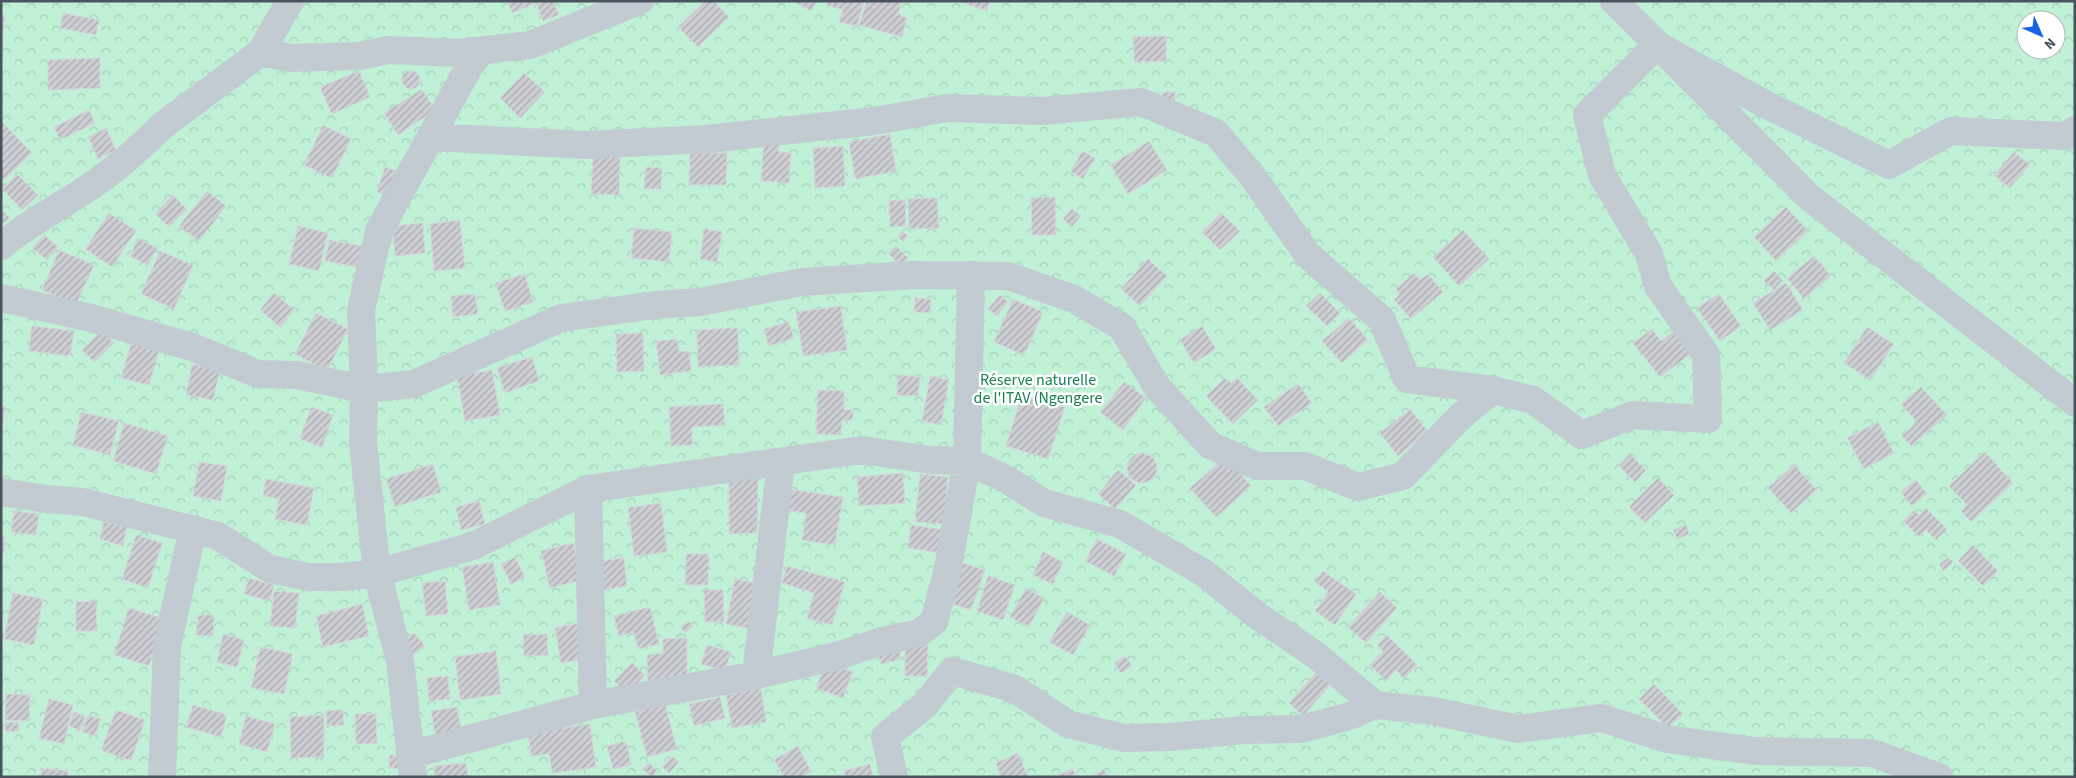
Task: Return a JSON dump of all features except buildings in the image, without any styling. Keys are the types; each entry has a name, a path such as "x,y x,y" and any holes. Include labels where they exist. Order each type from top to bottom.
{"street":[{"path":"1,246 17,232 84,191 149,139 162,126 261,52 290,1"},
{"path":"261,52 290,58 360,56 388,50 459,53 530,45 638,1"},
{"path":"1614,1 1809,197 2075,403"},
{"path":"432,137 585,145 707,139 874,121 947,108 1043,111 1140,102 1216,133 1253,177 1308,255 1382,320 1406,379 1493,390 1533,400 1582,434 1632,415 1708,419 1706,355 1658,286 1649,254 1602,175 1587,115 1657,44"},
{"path":"1657,44 1767,104 1889,165 1951,130 2066,136 2075,130"},
{"path":"481,51 470,65 379,231 361,310 364,389 363,442 377,573 400,661 411,766 593,705 756,675 837,656 879,642 919,633 934,622 947,573 967,461 971,275"},
{"path":"1,298 91,318 192,347 258,374 296,375 364,389 414,384 561,318 655,305 700,302 802,282 913,275 1008,276 1074,299 1122,327 1157,387 1210,445 1257,466 1305,466 1358,487 1403,476 1462,416 1493,390"},
{"path":"1,492 83,502 193,529 218,536 270,569 308,577 342,578 377,573 473,546 588,489 862,450 931,460 967,461 1004,478 1044,503 1120,524 1204,573 1258,616 1316,656 1375,705"},
{"path":"756,675 781,462"},
{"path":"588,489 593,705"},
{"path":"162,777 167,646 193,529"},
{"path":"894,777 885,737 925,705 952,671 1015,689 1068,724 1124,738 1245,730 1301,729 1347,717 1375,705 1433,711 1518,729 1602,718 1667,739 1745,750 1872,753 1939,777"}],"green space":[{"name":"Réserve naturelle de l'ITAV (Ngengere","path":"1,1 2075,1 2075,777 1,777"}]}
